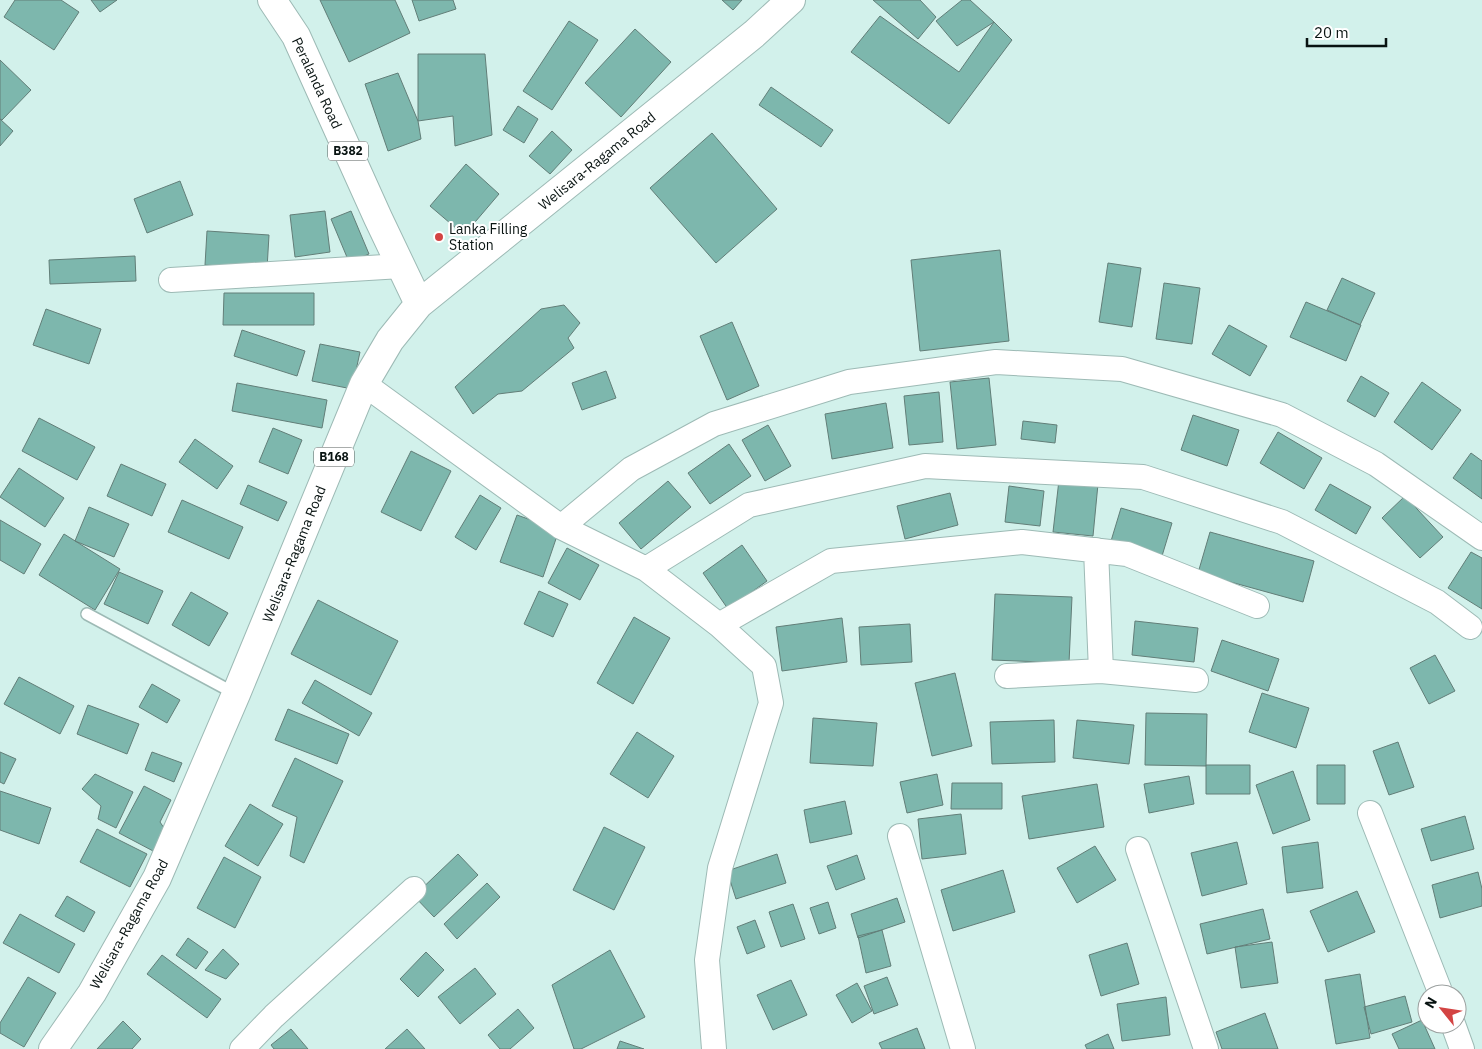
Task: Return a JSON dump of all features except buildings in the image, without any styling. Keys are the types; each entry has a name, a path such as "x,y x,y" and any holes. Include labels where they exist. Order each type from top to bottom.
{"main road":[{"name":"Peralanda Road","path":"272,0 296,36 419,304"},
{"name":"Welisara-Ragama Road","path":"53,1049 92,993 157,878 236,694 364,384 390,340 419,304 746,40 791,0"}],"street":[{"path":"171,280 401,266"},
{"path":"561,527 631,469 714,424 849,382 996,362 1122,369 1282,415 1376,464 1482,538"},
{"path":"364,384 561,527 646,569 720,625 764,666 771,703 720,868 707,960 714,1049"},
{"path":"646,569 749,505 925,466 1143,477 1282,522 1436,602 1470,627"},
{"path":"720,625 831,560 1022,542 1127,554 1257,606"},
{"path":"1096,550 1101,671"},
{"path":"1007,676 1101,671 1196,680"},
{"path":"1370,813 1437,984"},
{"path":"900,836 963,1049"},
{"path":"1138,849 1206,1049"},
{"path":"242,1049 274,1016 414,889"},
{"path":"1457,1034 1462,1049"}],"lane":[{"path":"87,614 236,694"}],"place":[{"name":"Lanka Filling Station","path":"439,237"}]}
